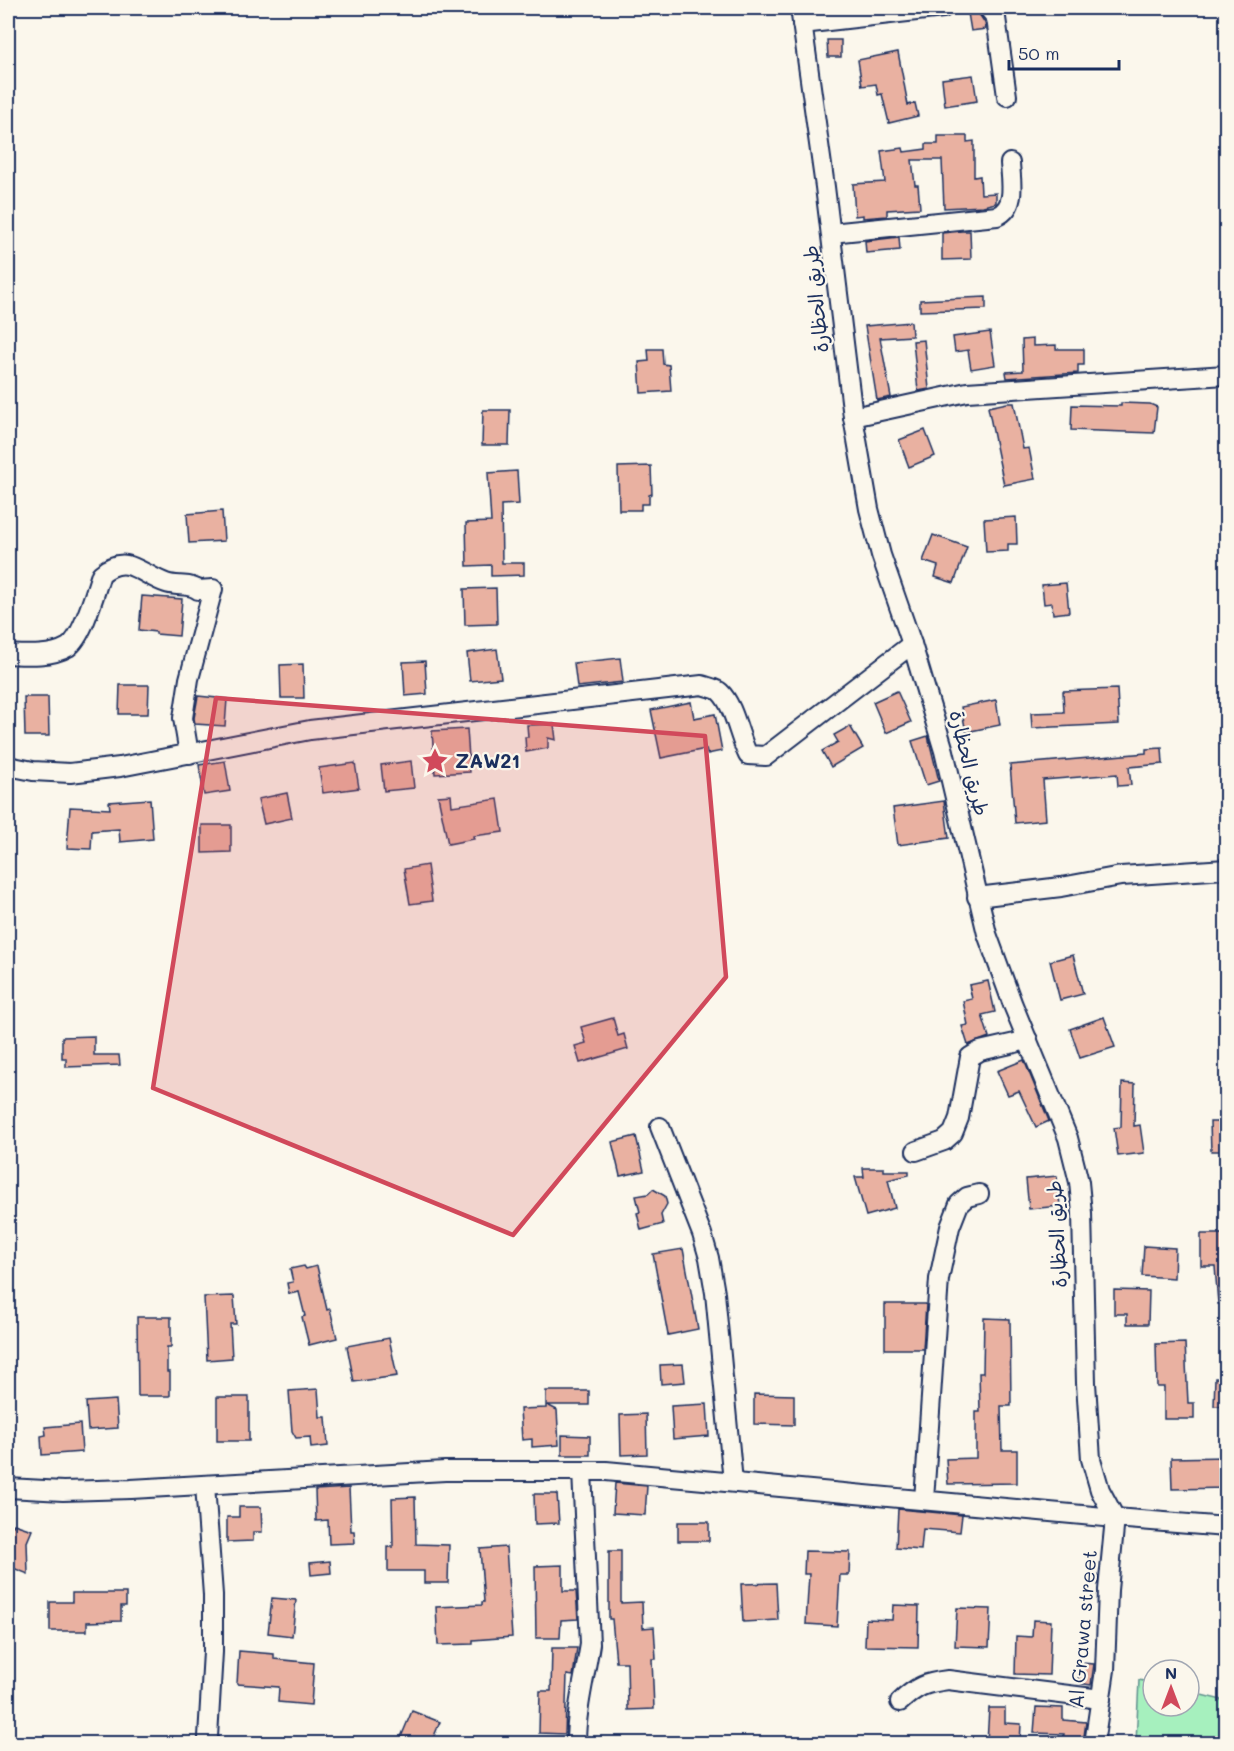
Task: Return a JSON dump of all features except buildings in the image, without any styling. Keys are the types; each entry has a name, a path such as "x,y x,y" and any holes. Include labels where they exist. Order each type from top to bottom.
{"street":[{"path":"801,16 944,8"},
{"path":"988,8 996,18 1007,96"},
{"name":"طريق الحظارة","path":"801,16 831,233 853,417 869,510 881,555 912,644 944,751 977,897 999,970 1068,1138 1077,1167 1082,1213 1084,1332 1091,1459 1100,1490 1115,1518"},
{"path":"831,233 1003,214 1010,205 1010,163"},
{"path":"853,417 967,392 1227,375"},
{"path":"8,654 46,654 66,648 79,632 101,574 117,564 128,564 168,584 194,586 198,590 213,588 189,679 183,718 189,754"},
{"path":"8,766 33,771 70,772 120,767 310,730 702,684 719,691 731,709 748,755 766,756 912,644"},
{"path":"977,897 1061,887 1121,876 1227,869"},
{"path":"915,1151 944,1141 953,1133 959,1118 970,1057 980,1051 1028,1040"},
{"path":"660,1127 702,1234 709,1258 715,1293 733,1482"},
{"path":"924,1500 939,1279 950,1227 959,1204 966,1197 979,1194"},
{"path":"8,1488 75,1491 445,1471 606,1471 1227,1527"},
{"path":"576,1743 580,1694 590,1644 582,1471"},
{"path":"205,1485 213,1594 209,1743"},
{"name":"Al Grawa street","path":"1094,1743 1105,1670 1108,1590 1115,1518"},
{"path":"900,1702 913,1690 927,1683 948,1680 1101,1699"}],"highlighted area":[{"path":"216,698 705,736 726,977 513,1235 153,1088"}],"green space":[{"path":"1139,1680 1141,1680 1141,1718 1201,1718 1201,1695 1226,1701 1226,1743 1136,1743"}],"place":[{"name":"ZAW21","path":"435,761"}]}
